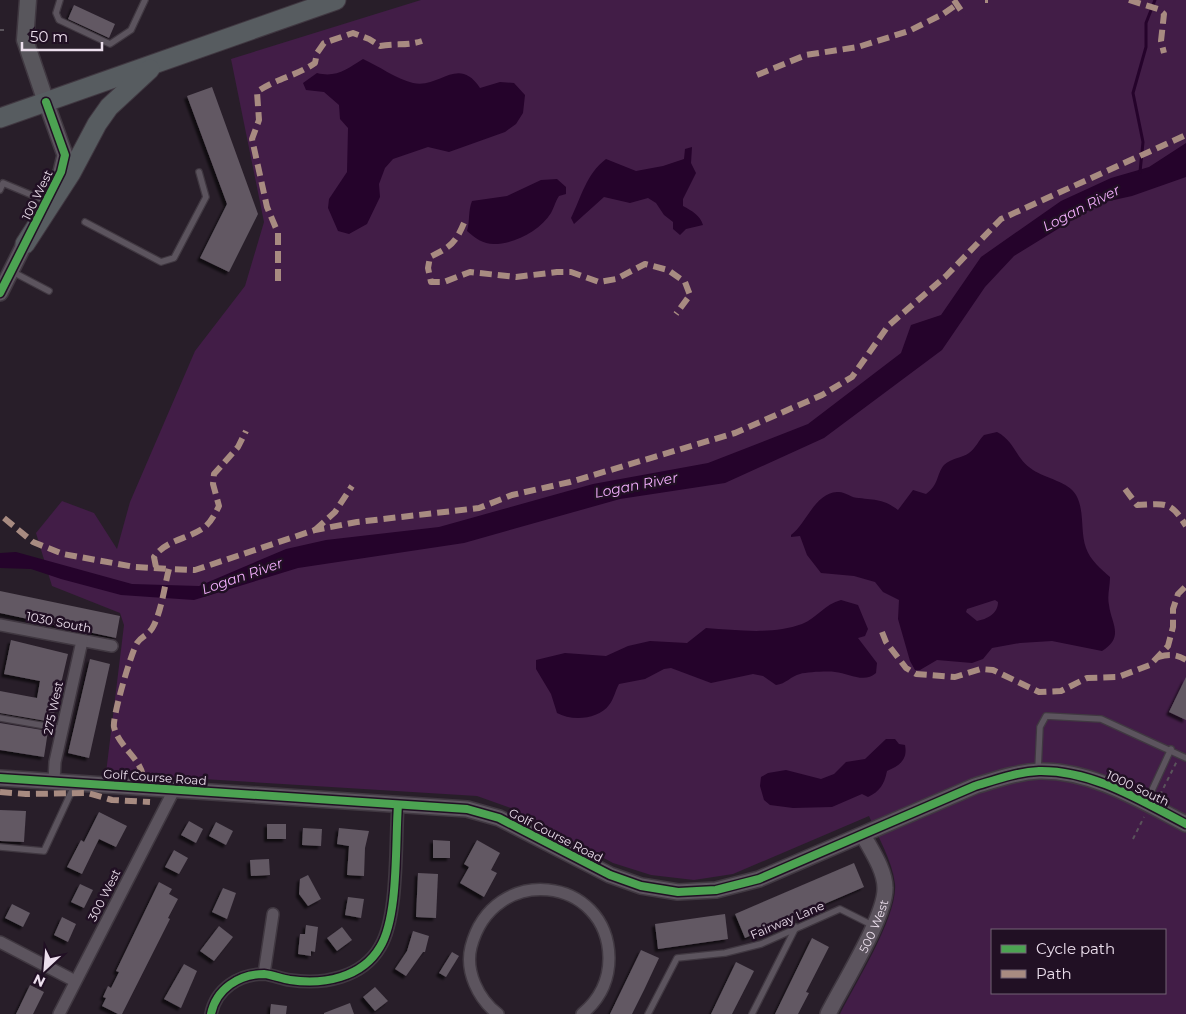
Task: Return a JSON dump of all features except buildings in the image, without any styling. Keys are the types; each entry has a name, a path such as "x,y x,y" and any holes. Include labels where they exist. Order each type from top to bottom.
{"highway":[{"path":"0,118 336,0"},
{"path":"25,244 71,173 97,124 109,107 156,63"}],"main road":[{"name":"100 West","path":"28,0 25,40 46,102"}],"street":[{"name":"100 West","path":"0,294 61,172 65,155 46,102"},
{"name":"1030 South","path":"0,625 112,646"},
{"name":"275 West","path":"54,780 55,762 82,641"},
{"name":"Golf Course Road","path":"0,778 54,780 174,790 466,809 499,818 610,875 641,886 678,892 716,890 759,879 975,786 1007,776 1039,771 1079,776"},
{"name":"1000 South","path":"1079,776 1108,785 1186,824"},
{"name":"300 West","path":"59,1014 174,790"},
{"path":"211,1014 223,990 237,979 264,974 291,980 326,982 356,972 380,948 391,921 398,804"},
{"name":"500 West","path":"828,1014 882,910 886,887 880,868 863,834"},
{"path":"498,1014 480,996 472,975 470,952 476,930 488,911 506,897 528,890 550,890 572,897 590,910 602,928 609,947 609,968 603,988 592,1006 582,1014"},
{"path":"264,974 273,914"},
{"path":"0,942 75,981"}],"lane":[{"path":"60,0 56,13 60,20 110,44 131,30 145,0"},
{"path":"85,222 161,262 174,258 206,198 198,172"},
{"path":"0,190 4,183 46,201"},
{"path":"12,271 49,291"},
{"path":"1039,771 1040,727 1046,716 1101,718 1171,749 1186,758"},
{"path":"0,718 63,729"},
{"path":"1146,803 1171,749"},
{"path":"0,848 44,851 76,782"},
{"name":"Fairway Lane","path":"648,1014 676,958 725,953 761,944 840,909 874,926"},
{"path":"752,1014 796,927"}],"path":[{"path":"0,30 7,30"}],"shaded area":[{"path":"421,0 1186,0 1186,1014 840,1014 883,931 894,898 895,884 891,866 869,816 733,874 694,880 651,875 613,863 511,808 477,796 106,773 124,625 120,613 52,586 36,533 62,501 94,513 117,549 130,502 195,351 245,286 264,222 231,59"}],"water":[{"path":"363,59 400,79 413,83 423,84 432,82 456,73 464,74 472,79 480,88 500,82 514,83 525,95 523,113 516,124 505,132 449,152 428,147 393,159 385,168 379,184 380,197 367,224 349,234 338,231 328,208 329,199 347,172 348,128 340,119 339,105 324,92 306,90 303,83 317,73 336,73"},
{"name":"Logan River","path":"1186,143 1186,177 1132,196 1100,203 1014,256 985,287 942,350 824,438 725,483 620,499 464,543 298,568 194,600 121,595 31,569 0,568 0,553 16,552 132,584 199,586 286,549 326,540 439,527 593,484 708,463 808,424 901,353 911,325 941,315 981,257 1061,201 1111,178 1149,167"},
{"path":"692,147 691,163 696,173 683,199 683,206 698,216 703,225 686,229 680,235 673,229 673,222 664,215 656,203 648,198 630,203 604,197 574,224 571,218 585,187 599,165 606,159 636,171 663,166 684,159 685,149"},
{"path":"557,179 566,187 566,194 559,196 546,220 533,231 510,242 490,244 479,240 467,231 472,201 507,196 541,180"},
{"path":"997,432 1008,441 1027,466 1068,487 1076,495 1081,508 1086,548 1093,560 1110,577 1108,602 1115,635 1109,646 1102,651 1052,641 1020,643 992,648 983,659 972,663 937,660 920,670 915,670 910,661 898,619 899,600 883,592 875,582 854,576 821,573 807,555 800,536 791,537 817,503 829,494 845,493 856,498 879,501 898,510 913,490 926,494 930,491 944,465 969,453 984,435","holes":["995,600 998,602 994,613 981,620 977,621 966,612 967,609"]},
{"path":"841,600 858,605 868,629 865,636 858,638 877,663 876,673 866,678 835,672 812,672 797,675 776,685 763,676 753,674 711,683 671,668 664,669 645,679 619,684 611,703 604,710 598,714 577,718 557,713 551,694 536,669 536,660 565,653 606,656 628,646 650,641 687,643 706,628 754,631 779,630 802,624 830,605"},
{"path":"886,739 895,739 899,744 905,745 905,755 899,765 887,771 883,784 868,797 862,794 832,807 793,808 770,805 764,800 760,786 761,777 768,773 786,770 821,779 834,774 846,762 865,759"}],"waterway":[{"path":"1140,172 1143,142 1133,93 1146,47 1146,23 1155,0"}],"marked path":[{"path":"954,0 964,15"},
{"path":"1129,0 1158,9 1164,14 1161,41 1164,53"},
{"path":"757,75 806,55 858,47 909,31 943,14 956,5"},
{"path":"278,281 278,233 267,207 252,139 259,120 257,92 315,63 317,53 324,43 353,33 369,39 380,46 422,41"},
{"path":"143,776 138,764 120,741 114,727 114,721 137,643 150,631 157,618 169,569 195,570 315,530 357,522 479,508 512,495 570,482 735,433 822,395 852,377 888,326 946,276 1001,219 1186,135"},
{"path":"464,223 458,236 451,244 430,257 428,268 431,282 444,282 470,272 516,277 571,272 599,282 616,279 645,264 668,270 685,282 690,295 676,314"},
{"path":"156,567 154,557 164,547 202,529 212,519 219,506 213,484 214,474 238,447 246,431"},
{"path":"315,530 335,512 352,486"},
{"path":"1125,489 1137,505 1161,504 1171,508 1186,526"},
{"path":"4,518 33,542 63,554 135,567 169,569"},
{"path":"882,632 886,642 906,668 916,674 955,677 981,669 993,670 1039,692 1061,691 1087,678 1118,677 1150,665 1168,646 1173,627 1173,609 1178,594 1186,586"},
{"path":"1158,657 1172,655 1186,660"},
{"path":"0,792 26,794 88,793 112,800 150,802"}],"cycle path":[{"path":"0,293 61,172 65,155 46,102"},
{"path":"0,778 467,809 499,818 610,875 641,886 678,892 716,890 759,879 975,786 1023,773 1039,771 1078,775 1133,796 1186,824"},
{"path":"211,1014 223,990 246,977 264,974 303,981 328,980 352,972 372,958 386,934 390,917 395,878 398,805"}]}
